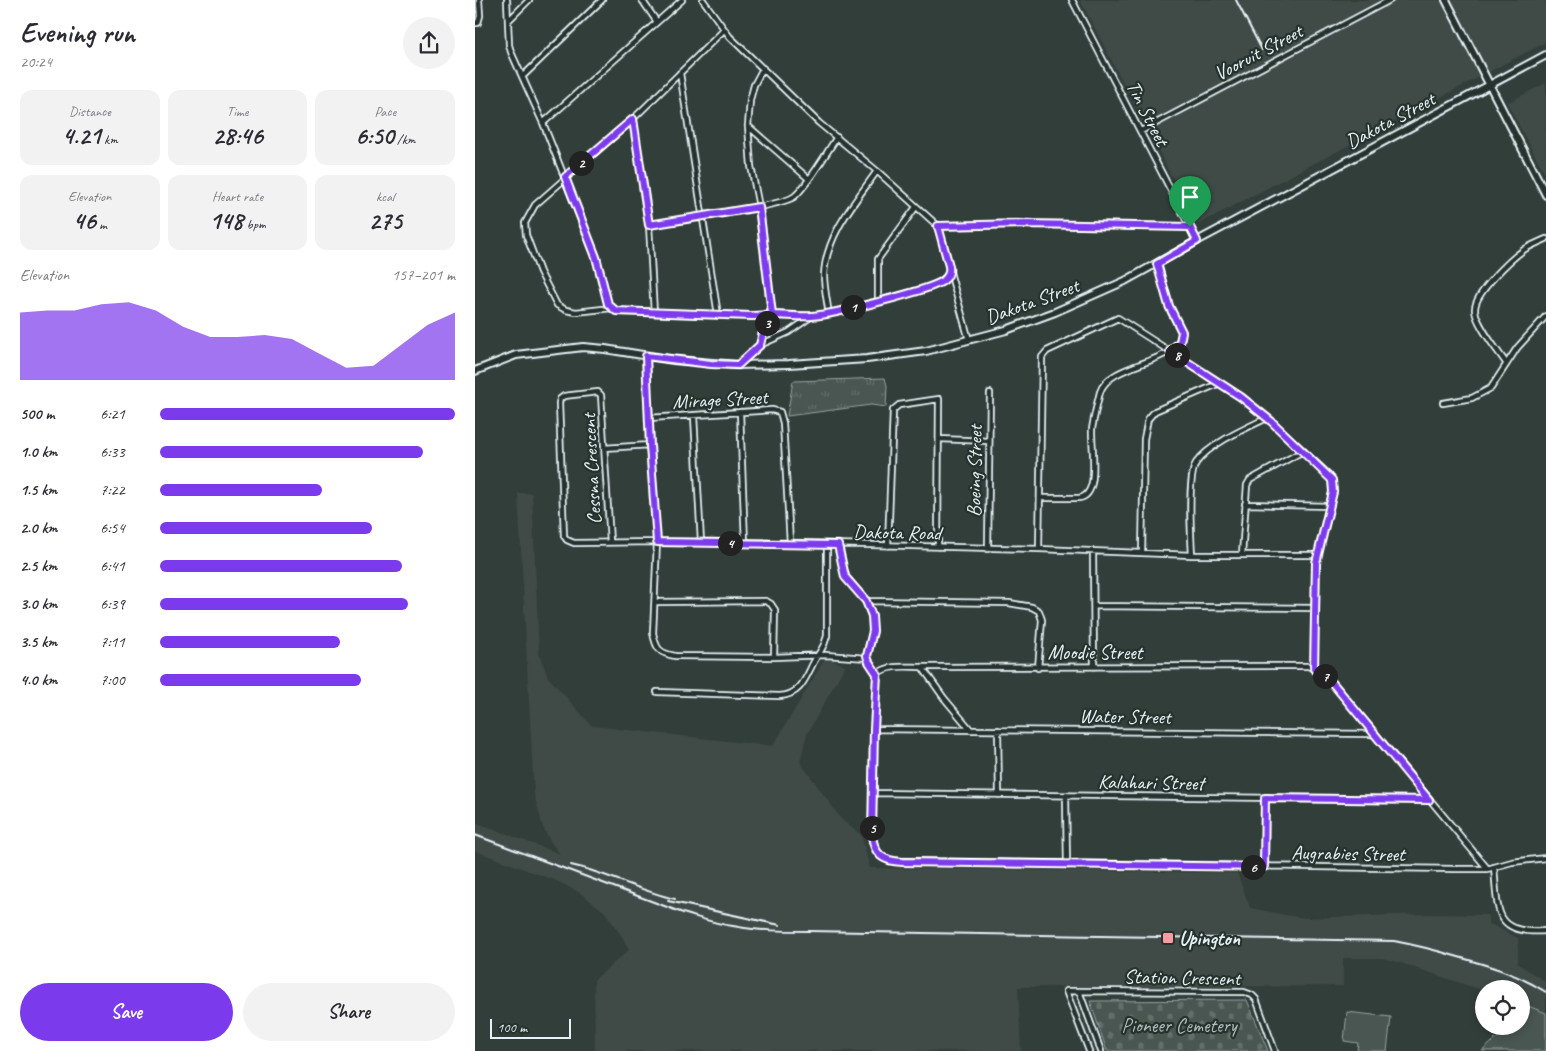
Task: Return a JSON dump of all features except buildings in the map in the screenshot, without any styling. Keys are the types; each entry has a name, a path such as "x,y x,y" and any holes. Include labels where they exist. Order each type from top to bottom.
{"street":[{"path":"475,24 479,23 480,20 479,0"},
{"path":"507,0 511,52 543,122 596,257 608,304 616,311 751,316 772,314 812,316 829,314 937,284 945,279 949,272"},
{"path":"508,20 529,0"},
{"path":"523,76 602,0"},
{"path":"641,0 657,22"},
{"path":"543,122 682,0"},
{"path":"703,0 724,30 819,123 877,171 938,226 969,340"},
{"name":"Tin Street","path":"1072,0 1197,241"},
{"name":"Vooruit Street","path":"1141,131 1389,0"},
{"path":"1446,0 1546,194"},
{"path":"612,308 576,312 566,310 557,305 540,272 525,235 525,223 535,205 633,119 724,30"},
{"name":"Dakota Street","path":"475,371 516,355 560,349 595,348 711,364 738,365 867,359 925,351 1014,327 1107,290 1546,55"},
{"path":"760,345 763,333 772,314 747,126 754,85 763,68"},
{"path":"680,73 718,315"},
{"path":"633,119 649,225 654,313"},
{"path":"747,126 809,179"},
{"path":"649,225 759,207 793,198 809,179 837,137"},
{"path":"829,314 824,273 831,243 837,229 877,171"},
{"path":"878,301 878,259 916,207"},
{"path":"938,226 1027,224 1190,227"},
{"path":"1506,363 1480,324 1475,306 1485,288 1515,257 1532,245 1546,239"},
{"path":"1040,498 1084,498 1089,494 1093,480 1093,430 1102,387 1110,378 1170,351 1180,342 1182,332 1169,306 1157,264"},
{"path":"738,365 760,345 789,332 812,316"},
{"path":"1443,403 1472,398 1485,392 1496,381 1517,348 1546,316"},
{"path":"1039,549 1042,361 1044,354 1118,318 1241,397 1267,418 1332,480 1333,492 1316,563 1314,669 1326,676 1335,686 1487,869"},
{"path":"646,356 657,542 653,634 655,644 665,654 675,656 867,658"},
{"path":"1142,552 1144,439 1147,419 1155,411 1220,383"},
{"name":"Cessna Crescent","path":"564,536 560,398 571,394 598,392 601,393 610,542"},
{"name":"Boeing Street","path":"988,549 990,393"},
{"path":"888,546 893,410 899,405 939,399 938,547"},
{"name":"Mirage Street","path":"649,418 776,410 780,412 782,416 790,544"},
{"path":"740,412 745,543"},
{"path":"694,416 701,542"},
{"path":"1192,555 1191,488 1196,464 1230,436 1267,418"},
{"path":"939,439 989,441"},
{"path":"604,448 650,446"},
{"path":"1243,555 1247,485 1250,480 1303,451"},
{"path":"1245,504 1329,506"},
{"name":"Dakota Road","path":"564,536 573,543 701,542 1039,549 1192,555 1317,555"},
{"path":"657,692 745,696 785,696 793,693 802,683 817,656 823,650 827,636 827,545"},
{"path":"838,545 845,577 866,601 872,616 873,631 867,651 867,658 877,674 873,794"},
{"path":"1093,552 1094,667"},
{"path":"866,601 1009,603 1030,606 1039,612 1042,620 1037,668"},
{"path":"655,602 766,602 771,604 775,610 774,657"},
{"path":"1093,606 1315,608"},
{"name":"Moodie Street","path":"877,674 887,668 922,667 1308,666 1314,669"},
{"path":"922,667 970,730"},
{"name":"Water Street","path":"874,729 1375,734"},
{"path":"998,730 999,795"},
{"name":"Kalahari Street","path":"873,794 1429,800"},
{"name":"Augrabies Street","path":"873,794 872,838 875,849 881,856 890,861 1067,865 1487,869 1512,862 1546,858"},
{"path":"1066,796 1067,865"},
{"path":"1264,867 1265,798"},
{"path":"1494,868 1498,908 1505,921 1520,931 1546,931"},
{"name":"Station Crescent","path":"1089,1051 1066,991 1244,992 1256,999 1275,1051"},
{"path":"1079,991 1101,1051"}],"shaded area":[{"path":"1080,0 1546,0 1546,42 1197,225"},
{"path":"1546,83 1546,176 1507,103"},
{"path":"518,493 532,493 539,654 548,677 592,726 773,746 826,657 845,666 807,734 800,762 842,820 861,835 870,868 1237,873 1250,908 1285,915 1305,918 1430,914 1488,915 1488,923 1518,938 1518,964 1546,982 1546,1013 1530,1007 1530,980 1475,980 1475,988 1382,958 1343,958 1343,986 1018,987 1021,1051 595,1051 594,980 629,950 623,938 604,911 580,893 557,881 475,851 475,822 560,854 550,841 543,827 534,794"}],"green space":[{"path":"885,378 887,386 886,407 871,405 787,416 793,381"},
{"name":"Pioneer Cemetery","path":"1247,1000 1268,1051 1107,1051 1090,1001"},
{"path":"1530,1007 1546,1013 1546,1051 1482,1051 1501,1035 1530,1035"},
{"path":"1347,1012 1391,1017 1387,1051 1357,1051 1358,1043 1344,1041"}],"railway":[{"path":"1236,0 1262,50"},
{"path":"475,835 683,913 742,928 781,931 1394,941 1490,967 1513,975 1546,992"},
{"path":"571,865 675,899"},
{"path":"668,901 780,925"}],"place":[{"name":"Upington","path":"1168,938"}],"route":[{"path":"1190,227 1027,224 938,226 949,272 945,279 924,289 829,314 812,316 772,314 751,316 616,311 608,304 596,257 565,177 633,119 649,225 759,207 772,314 763,333 760,345 738,365 711,364 646,356 657,542 838,545 845,577 866,601 872,616 873,631 867,651 869,662 877,674 872,841 875,849 883,859 902,862 1264,867 1265,798 1429,800 1335,686 1326,676 1314,669 1316,563 1333,492 1332,480 1329,475 1271,421 1241,397 1170,351 1180,342 1182,332 1169,306 1157,264 1197,241 1190,227"}]}
